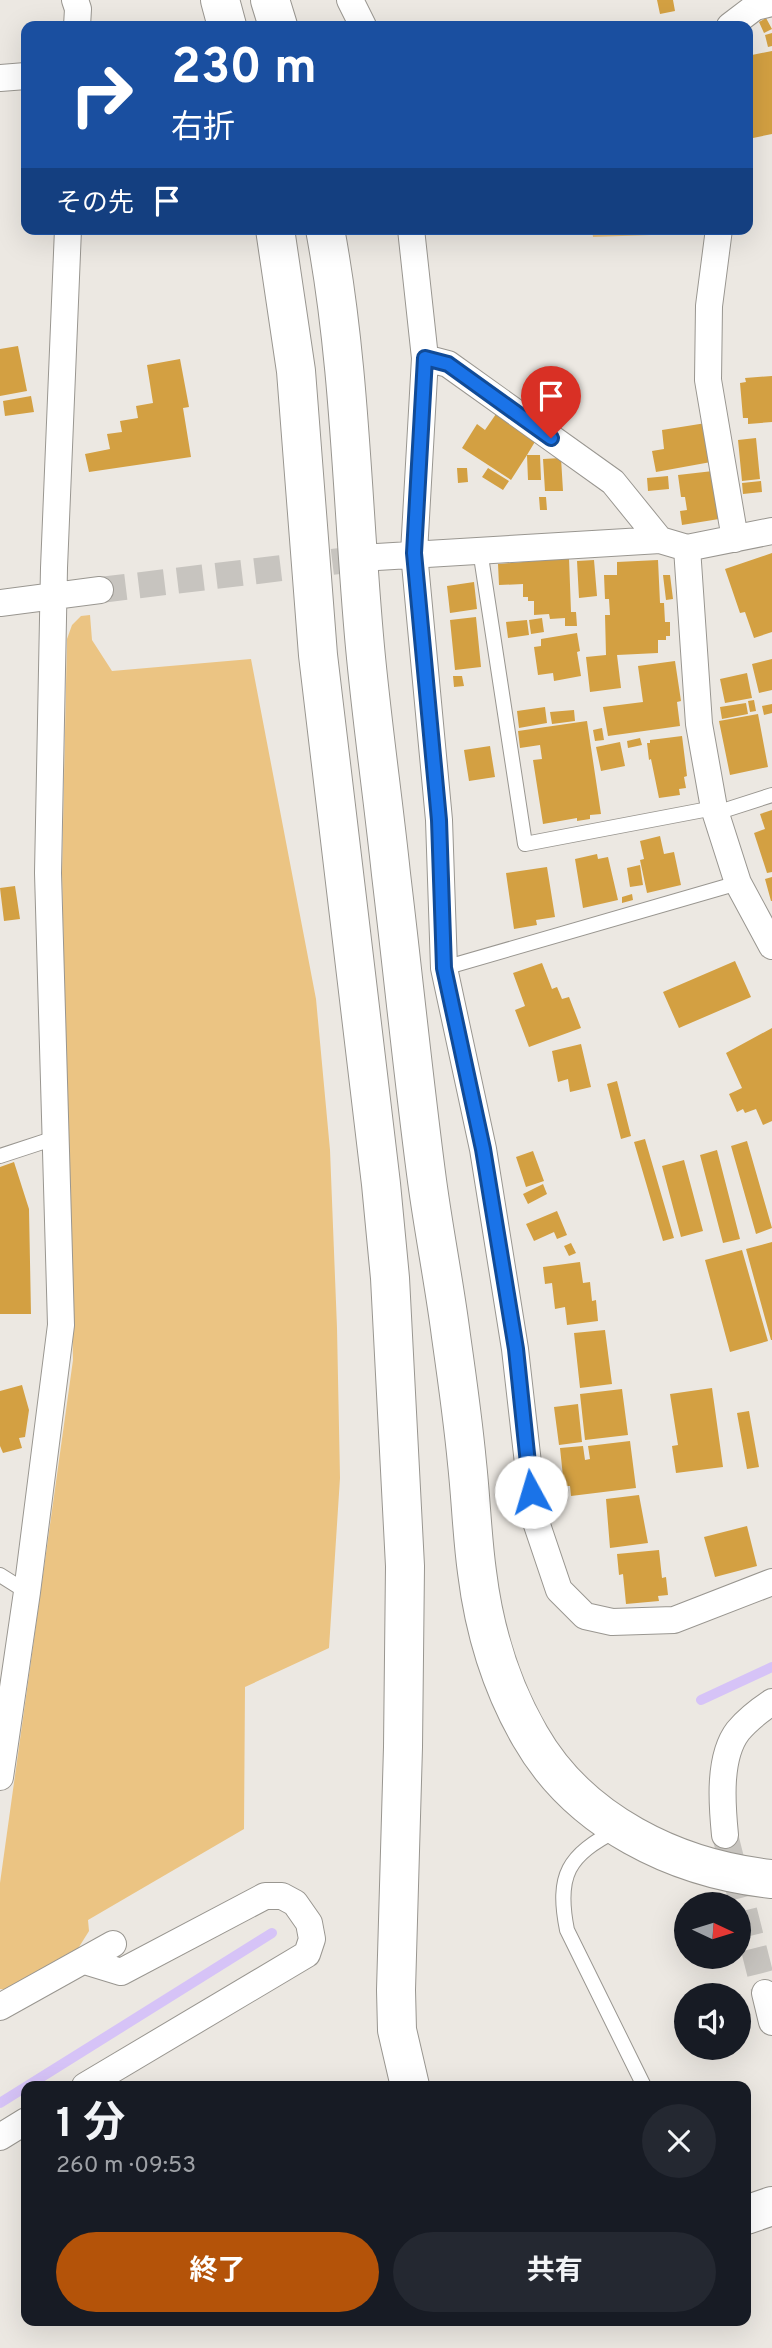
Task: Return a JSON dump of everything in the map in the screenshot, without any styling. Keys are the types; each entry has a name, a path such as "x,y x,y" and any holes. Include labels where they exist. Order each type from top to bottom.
{"highway":[{"path":"220,0 226,21"},
{"path":"271,0 277,21"},
{"path":"276,235 296,370 318,655 390,1278 405,1566 396,1990 397,2030 409,2081"},
{"path":"326,235 345,364 365,647 426,1178 454,1356 477,1572 485,1618 497,1662 512,1701 532,1740 557,1775 587,1803 619,1828 654,1848 687,1862 720,1871 772,1879"},
{"path":"751,2213 772,2206"}],"street":[{"path":"75,0 77,21"},
{"path":"350,0 360,21"},
{"path":"737,21 755,7 772,3"},
{"path":"0,78 21,76"},
{"path":"0,1777 61,1325 48,873 54,596 68,235"},
{"path":"412,235 425,358 414,553 439,820 444,968 483,1149 516,1349 534,1516 558,1590 585,1616 612,1622 674,1620 772,1582"},
{"path":"718,235 709,306 708,380 735,539"},
{"path":"425,358 448,364 613,482 660,540"},
{"path":"377,557 660,540 687,548 772,531"},
{"path":"687,548 699,724 715,810 738,883 772,946"},
{"path":"0,603 100,590"},
{"path":"725,1835 721,1799 725,1763 737,1733 772,1702"},
{"path":"85,1961 121,1972 265,1896 282,1896 295,1903 309,1923 312,1940 307,1954 93,2081"},
{"path":"0,2007 113,1944"},
{"path":"765,1993 772,2022"},
{"path":"0,2137 21,2124"}],"lane":[{"path":"480,550 525,844 715,810 772,795"},
{"path":"444,968 738,883"},
{"path":"0,1156 55,1138"},
{"path":"0,1575 27,1592"},
{"path":"619,1828 590,1843 573,1861 564,1880 562,1905 567,1930 642,2081"}],"shaded area":[{"path":"593,235 651,235 593,237"},
{"path":"90,615 92,640 112,671 251,659 316,999 330,1150 340,1478 329,1648 245,1687 244,1829 88,1920 89,1931 74,1955 9,1990 0,1989 0,1883 73,1360 62,873 67,639 72,625 81,616"}],"building":[{"path":"657,0 673,0 675,11 660,14"},
{"path":"766,18 772,29 764,33 759,22"},
{"path":"772,33 772,46 768,47 765,35"},
{"path":"772,51 772,134 753,138 753,55"},
{"path":"18,346 27,391 0,396 0,349"},
{"path":"180,359 189,407 183,408 191,457 89,472 85,454 110,449 107,434 122,432 120,421 138,418 136,406 153,403 147,365"},
{"path":"772,376 772,422 748,424 748,418 743,418 740,383 746,382 745,378"},
{"path":"31,396 34,412 5,416 3,401"},
{"path":"496,414 536,440 511,480 462,448 477,424 485,430"},
{"path":"706,423 711,462 656,472 652,451 664,449 662,430"},
{"path":"756,438 760,479 742,481 738,440"},
{"path":"527,455 540,455 541,480 528,480"},
{"path":"561,458 563,491 545,491 543,459"},
{"path":"457,468 467,468 468,482 458,483"},
{"path":"488,468 509,481 503,490 482,477"},
{"path":"713,471 719,519 682,525 680,511 687,510 685,497 681,497 678,475"},
{"path":"668,476 669,489 648,491 647,478"},
{"path":"761,481 762,492 743,494 742,483"},
{"path":"539,497 546,497 547,510 540,510"},
{"path":"772,553 772,632 754,638 745,612 740,613 725,569"},
{"path":"569,558 571,612 576,612 577,626 565,626 565,618 550,619 549,614 534,615 534,601 523,597 523,584 499,585 498,564"},
{"path":"594,560 597,596 579,598 577,561"},
{"path":"658,560 660,603 664,603 665,622 670,622 670,636 666,636 666,640 658,640 658,653 617,655 621,688 590,692 586,657 606,655 605,615 610,615 609,599 605,599 604,575 617,575 617,562"},
{"path":"663,575 670,575 673,599 666,600"},
{"path":"474,582 477,609 450,613 447,586"},
{"path":"476,617 481,667 455,670 450,620"},
{"path":"542,618 544,632 531,634 529,620"},
{"path":"527,620 529,635 508,638 506,622"},
{"path":"577,633 581,676 554,681 553,673 538,675 534,647 541,646 541,639"},
{"path":"772,659 772,690 759,693 752,664"},
{"path":"675,661 681,701 677,702 680,726 608,736 603,707 643,702 638,666"},
{"path":"747,673 752,698 725,703 720,679"},
{"path":"453,676 462,676 464,686 454,687"},
{"path":"754,700 756,711 750,712 748,701"},
{"path":"746,703 748,714 722,719 720,707"},
{"path":"772,704 772,713 764,715 762,706"},
{"path":"545,707 547,723 519,728 517,711"},
{"path":"574,710 575,721 552,724 550,712"},
{"path":"758,714 768,767 730,775 719,721"},
{"path":"587,721 601,814 590,815 590,819 577,821 577,818 543,824 533,760 542,759 540,745 520,748 518,731"},
{"path":"602,728 604,740 595,741 593,730"},
{"path":"682,736 686,788 679,789 680,795 659,798 647,743 650,743 650,740"},
{"path":"640,738 642,745 628,748 627,741"},
{"path":"620,742 625,766 601,771 596,747"},
{"path":"490,746 495,777 469,781 464,750"},
{"path":"772,810 772,872 767,873 754,833 765,829 760,814"},
{"path":"660,836 664,854 674,852 681,885 647,893 640,860 644,859 640,841"},
{"path":"597,854 598,859 608,857 618,900 583,908 575,859"},
{"path":"640,865 643,885 630,887 627,868"},
{"path":"547,867 555,917 536,920 537,925 514,929 506,873"},
{"path":"772,877 772,901 771,901 765,879"},
{"path":"15,886 20,919 4,921 0,888"},
{"path":"632,894 633,900 622,903 622,897"},
{"path":"735,961 751,997 679,1028 663,992"},
{"path":"542,963 552,989 557,987 562,999 569,997 581,1028 529,1047 515,1010 525,1006 513,973"},
{"path":"772,1028 772,1121 763,1125 756,1109 745,1113 743,1109 737,1112 729,1094 742,1088 726,1053"},
{"path":"581,1044 591,1087 570,1092 568,1079 558,1082 552,1051"},
{"path":"617,1081 631,1136 621,1139 607,1084"},
{"path":"645,1139 674,1238 663,1241 634,1142"},
{"path":"747,1141 772,1228 756,1234 731,1146"},
{"path":"717,1150 740,1239 723,1243 700,1155"},
{"path":"533,1151 544,1181 526,1187 516,1157"},
{"path":"684,1160 703,1231 681,1237 662,1166"},
{"path":"14,1162 29,1209 31,1314 0,1314 0,1167"},
{"path":"543,1184 547,1194 528,1204 523,1194"},
{"path":"557,1211 567,1235 557,1239 554,1232 534,1241 526,1224"},
{"path":"772,1242 772,1340 771,1340 746,1249"},
{"path":"571,1243 576,1253 569,1256 564,1246"},
{"path":"742,1250 768,1341 730,1352 705,1260"},
{"path":"580,1262 583,1283 590,1282 592,1301 596,1300 598,1321 567,1325 565,1307 555,1309 552,1283 545,1284 543,1267"},
{"path":"605,1330 612,1384 580,1388 574,1333"},
{"path":"22,1385 29,1410 25,1437 19,1438 22,1448 3,1453 0,1446 0,1391"},
{"path":"712,1388 723,1467 676,1473 672,1446 678,1445 670,1394"},
{"path":"622,1389 628,1435 585,1440 580,1394"},
{"path":"578,1404 582,1442 559,1445 554,1407"},
{"path":"749,1411 759,1467 747,1469 737,1413"},
{"path":"630,1441 636,1488 571,1496 570,1486 564,1486 560,1448 583,1446 585,1460 590,1459 588,1446"},
{"path":"639,1495 648,1543 610,1548 606,1499"},
{"path":"747,1526 757,1566 715,1577 704,1537"},
{"path":"659,1550 662,1578 666,1577 668,1595 658,1596 659,1601 626,1604 623,1574 619,1575 617,1554"}],"waterway":[{"path":"701,1700 772,1667"},
{"path":"35,2081 272,1933"},
{"path":"0,2103 21,2090"}],"tunnel":[{"path":"100,590 373,557"},
{"path":"725,1835 765,1993"}],"route":[{"path":"531,1492 516,1349 483,1149 444,968 439,820 414,553 425,358 448,364 551,438"}]}
